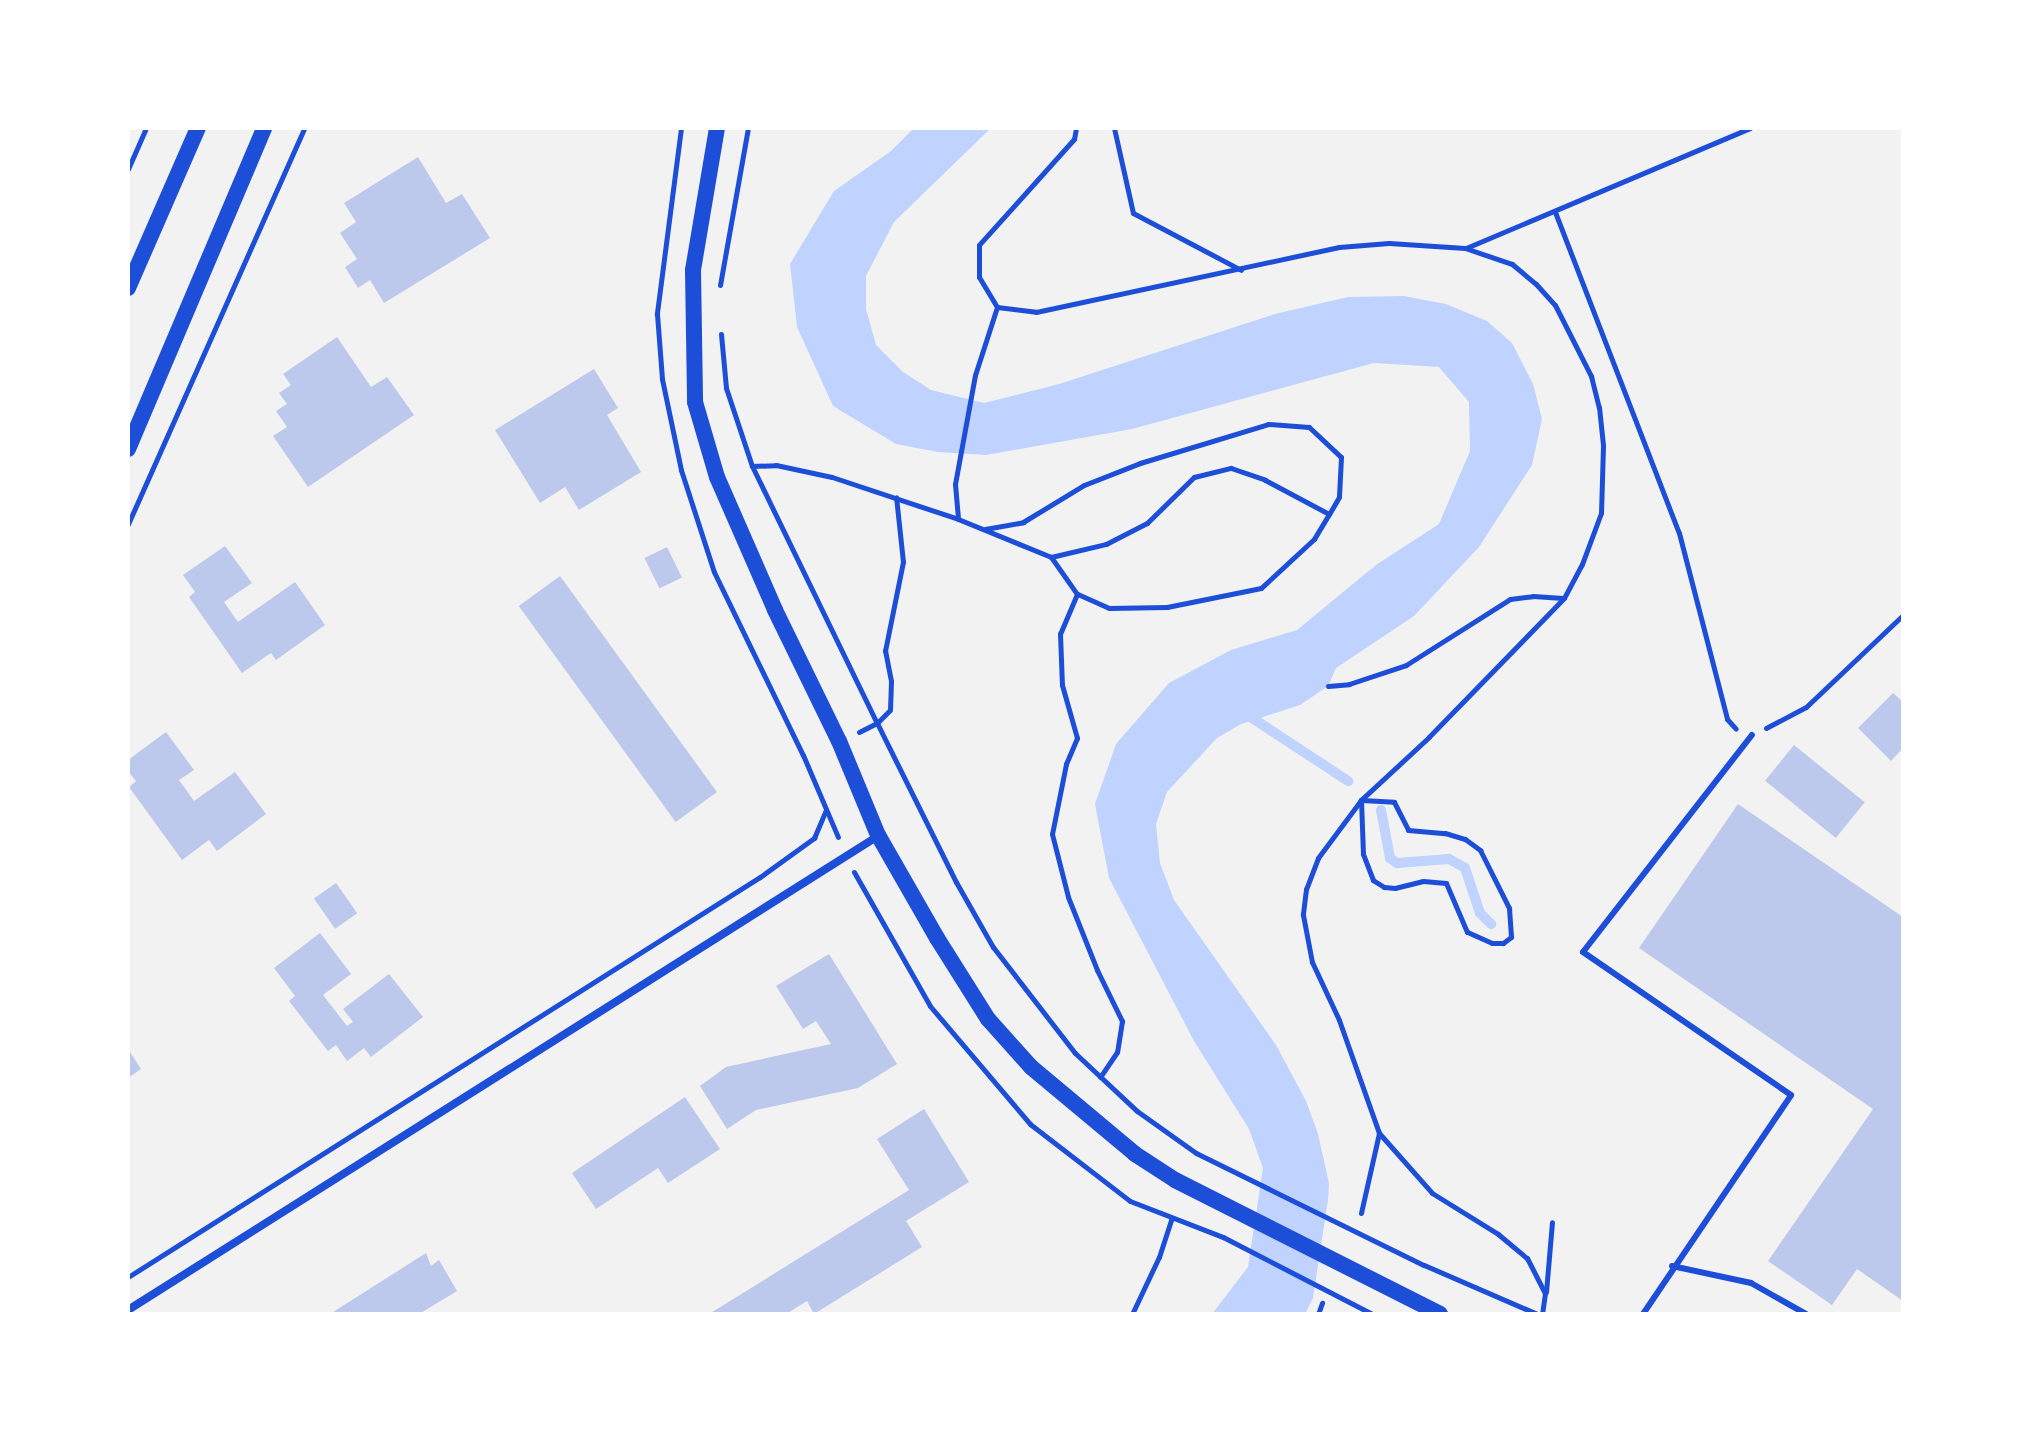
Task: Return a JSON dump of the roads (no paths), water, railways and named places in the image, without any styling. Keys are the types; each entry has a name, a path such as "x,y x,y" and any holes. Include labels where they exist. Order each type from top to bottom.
{"main road":[{"path":"128,288 198,128"},
{"path":"128,449 264,128"},
{"path":"717,128 693,270 695,402 717,477 839,741 878,835 988,1019 1031,1067 1135,1154 1175,1180 1440,1314"}],"street":[{"path":"128,1310 878,835"}],"lane":[{"path":"1643,1314 1672,1266 1791,1095 1583,952 1752,735"},
{"path":"1672,1266 1751,1283 1806,1314"}],"water":[{"path":"914,128 991,128 894,222 866,276 866,309 876,345 903,372 931,390 984,403 1059,384 1275,314 1348,297 1404,296 1446,304 1487,321 1512,343 1533,384 1542,419 1532,465 1479,547 1414,616 1336,668 1328,686 1300,705 1241,724 1217,738 1167,792 1156,824 1160,863 1174,900 1276,1045 1306,1101 1318,1134 1329,1183 1328,1200 1313,1298 1305,1314 1212,1314 1248,1267 1263,1168 1249,1129 1194,1041 1109,878 1095,804 1116,744 1169,683 1231,650 1297,630 1376,565 1439,524 1470,451 1469,402 1439,367 1374,363 1132,429 986,455 938,452 896,444 833,406 797,327 790,264 834,191 891,151"}],"waterway":[{"path":"1243,712 1348,781"},
{"path":"1381,810 1390,858 1397,863 1449,859 1465,868 1480,913 1491,924"}]}
